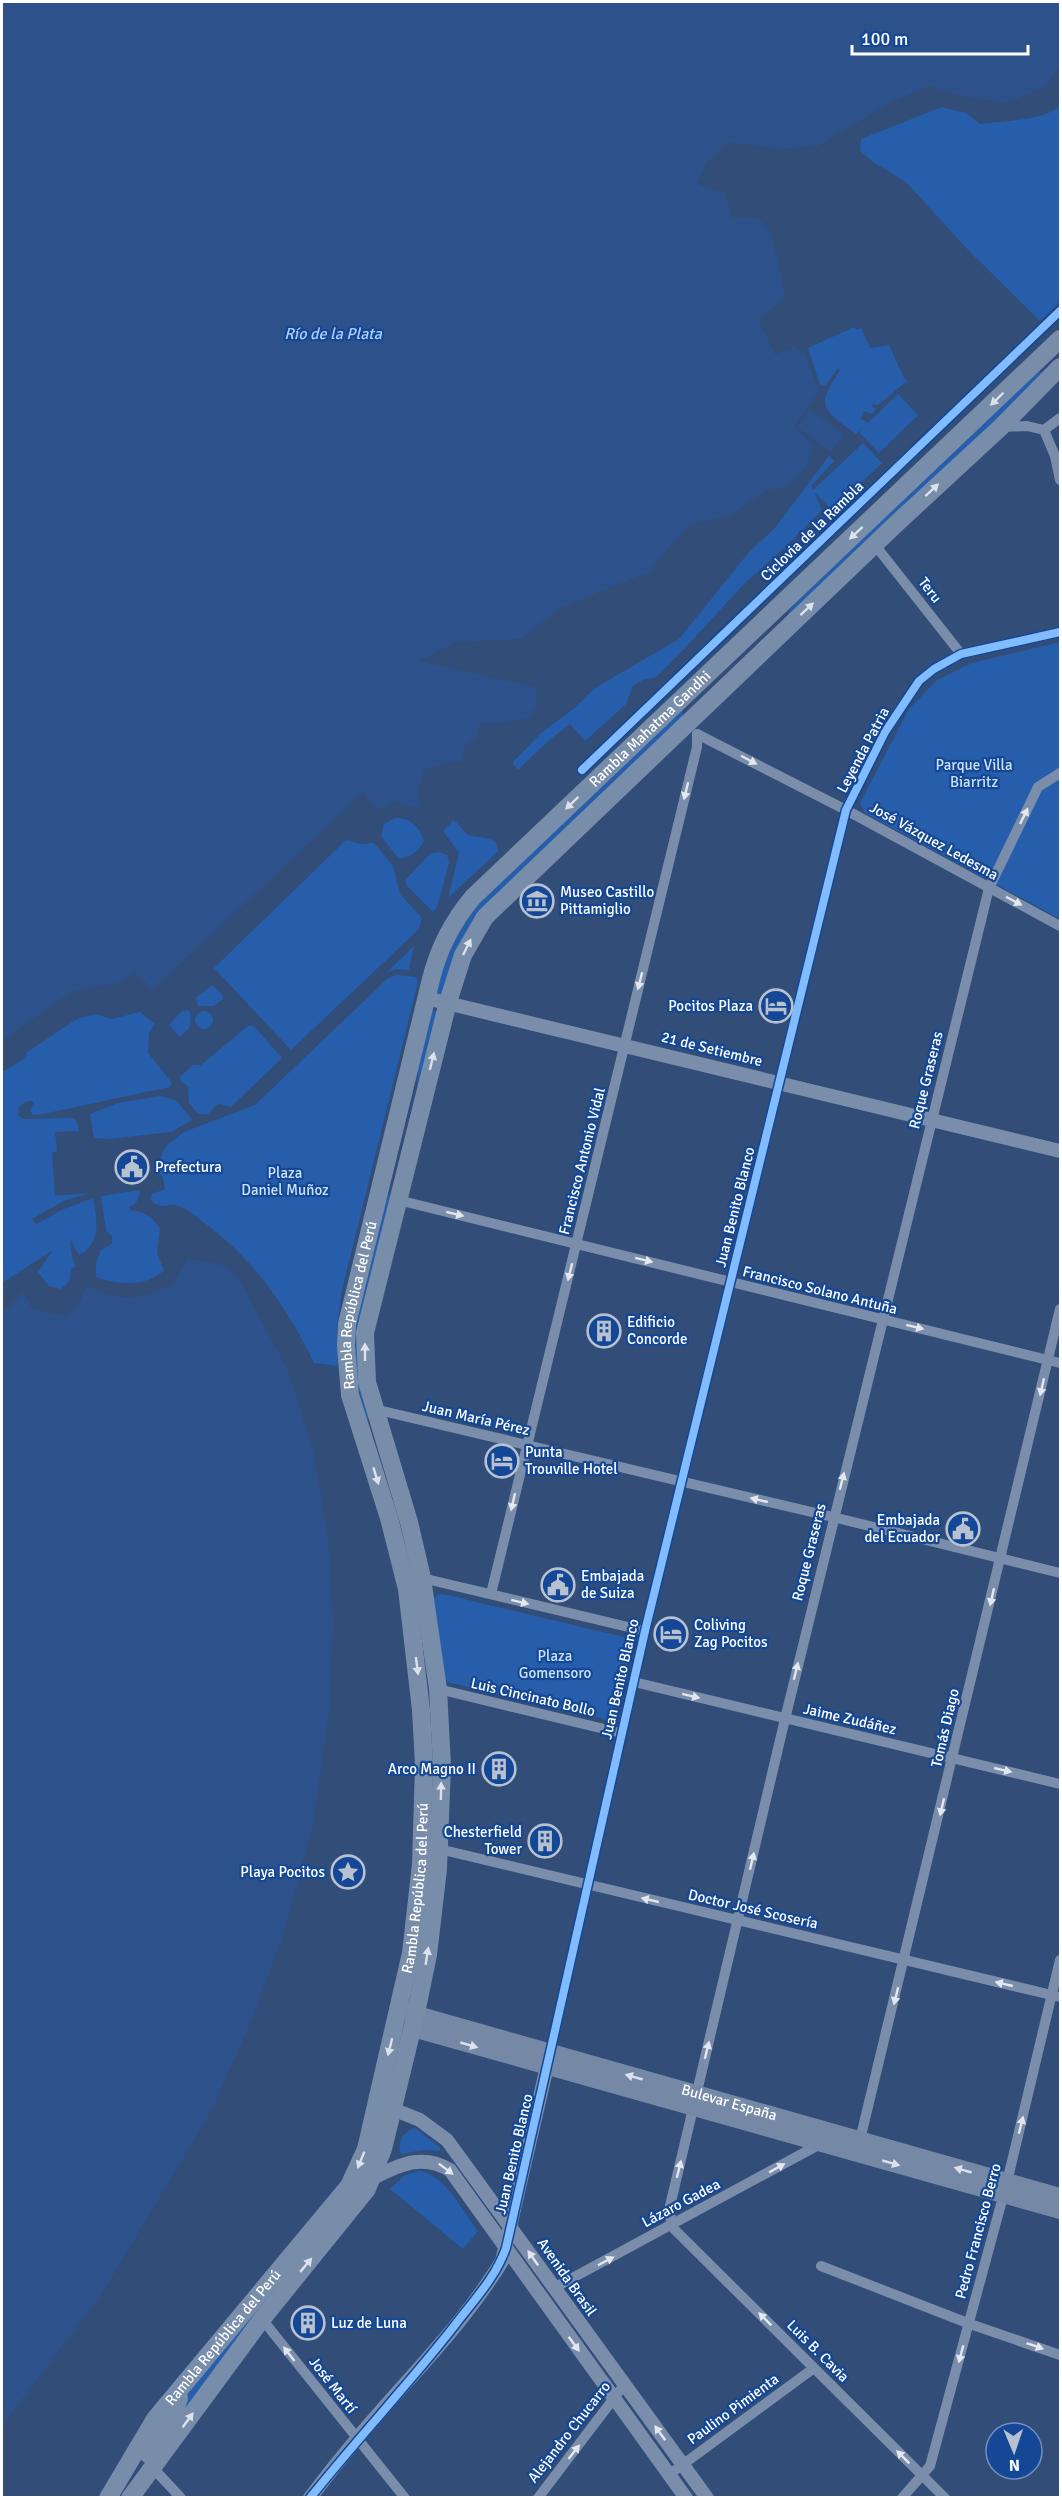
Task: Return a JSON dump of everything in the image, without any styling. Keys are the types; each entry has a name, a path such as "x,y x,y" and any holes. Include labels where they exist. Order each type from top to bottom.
{"main road":[{"name":"Rambla Mahatma Gandhi","path":"376,1200 426,998 442,945 455,920 473,897 1060,339"},
{"name":"Rambla Mahatma Gandhi","path":"398,1200 448,1002 463,955 485,917 693,728 875,545 1058,373"},
{"path":"693,728 687,716 690,705 780,619 797,589"},
{"path":"398,1200 390,1184 414,1088 411,1058"},
{"name":"Rambla República del Perú","path":"376,1200 349,1310 346,1346 350,1395 389,1518 407,1589 422,1710 424,1766 421,1864 411,1953 409,2017"},
{"name":"Rambla República del Perú","path":"108,2498 155,2419 349,2186 385,2106 428,1955 439,1850 442,1766 438,1689 422,1578 365,1370 365,1333 398,1200"},
{"name":"Bulevar España","path":"409,2017 549,2060 1005,2189 1060,2211"},
{"name":"Bulevar España","path":"695,2101 822,2144 859,2147"},
{"name":"Rambla República del Perú","path":"130,2498 262,2319 362,2197 373,2178 383,2149 385,2106"},
{"name":"Bulevar España","path":"1005,2189 1060,2196"},
{"path":"153,2468 150,2462 150,2450 176,2410 180,2389"}],"street":[{"path":"1040,359 1058,373"},
{"path":"1044,430 1060,418"},
{"path":"1001,427 1027,426 1044,430"},
{"path":"1044,430 1055,456 1060,480"},
{"name":"Teru","path":"875,545 961,654"},
{"name":"Leyenda Patria","path":"846,810 885,732 919,681 934,669 961,654 1060,632"},
{"name":"José Vázquez Ledesma","path":"693,728 1060,926"},
{"name":"Francisco Antonio Vidal","path":"491,1594 697,747 693,728"},
{"name":"Roque Graseras","path":"671,2226 670,2206 833,1517 989,888 1038,787 1060,773"},
{"name":"Juan Benito Blanco","path":"310,2498 356,2439 430,2356 492,2278 506,2248 645,1631 846,810"},
{"name":"21 de Setiembre","path":"426,998 625,1044 1060,1151"},
{"name":"Francisco Solano Antuña","path":"398,1200 1060,1363"},
{"name":"Tomás Diago","path":"859,2147 1060,1309"},
{"name":"Juan María Pérez","path":"374,1409 833,1517 1060,1574"},
{"path":"422,1578 645,1631"},
{"name":"Jaime Zudáñez","path":"634,1682 1060,1784"},
{"name":"Luis Cincinato Bollo","path":"438,1689 621,1733"},
{"name":"Doctor José Scosería","path":"439,1850 1056,1996"},
{"name":"Pedro Francisco Berro","path":"902,2498 930,2466 970,2324 1056,1996 1060,1960"},
{"name":"Avenida Brasil","path":"385,2106 420,2120 447,2140 707,2498"},
{"name":"Lázaro Gadea","path":"554,2288 822,2144"},
{"path":"373,2178 412,2161 429,2160 443,2166 457,2179 686,2498"},
{"name":"Luis B. Cavia","path":"671,2226 945,2498"},
{"path":"821,2266 970,2324 1060,2355"},
{"name":"José Martí","path":"262,2319 405,2498"},
{"name":"Paulino Pimienta","path":"670,2475 814,2368"},
{"name":"Alejandro Chucarro","path":"538,2498 615,2400 624,2385"},
{"path":"153,2468 181,2498"}],"green space":[{"path":"1060,105 1060,301 1040,321 970,252 906,182 873,162 860,151 861,139 942,107 966,113 980,124 1034,117 1045,114"},
{"path":"854,327 856,330 861,328 870,348 889,345 904,378 908,380 878,405 873,404 871,407 876,408 872,414 864,411 860,418 868,423 898,394 918,415 879,453 859,432 866,424 856,434 829,413 825,400 840,370 838,368 825,386 820,385 808,348"},
{"path":"1038,371 1044,375 786,618 795,600"},
{"path":"863,443 882,463 832,510 814,492 822,510 744,584 655,678 644,679 633,686 626,704 585,741 570,724 517,769 513,764 514,761 541,733 576,707 595,688 679,639 749,552 774,529 829,456 834,461 811,486 813,490"},
{"name":"Parque Villa Biarritz","path":"1060,642 1060,919 865,813 860,803 909,709 937,680 972,663"},
{"path":"683,709 682,720 489,904 459,946 442,995 432,994 437,974 467,912"},
{"path":"395,818 413,823 424,840 410,856 398,858 381,836 384,824"},
{"path":"454,820 468,835 491,839 496,843 498,851 448,898 459,853 443,831"},
{"path":"346,840 362,844 374,843 393,866 400,894 422,918 419,929 291,1050 214,968"},
{"path":"439,852 447,855 449,863 437,907 433,912 407,886 405,880 431,853"},
{"path":"414,946 409,970 395,969 386,973"},
{"name":"Plaza Daniel Muñoz","path":"396,975 416,977 418,982 341,1294 337,1329 338,1366 314,1363 304,1342 268,1285 238,1252 186,1210 175,1205 157,1205 151,1198 152,1194 165,1189 162,1175 157,1175 162,1154 167,1145 184,1132 255,1105 387,979"},
{"path":"212,985 222,994 223,999 214,1006 198,1006 196,998"},
{"path":"188,1010 191,1014 190,1027 180,1037 169,1025 182,1011"},
{"path":"428,1010 438,1011 396,1179 417,1089 419,1052"},
{"path":"204,1011 210,1014 213,1020 210,1026 204,1029 198,1026 195,1020 198,1014"},
{"path":"140,1012 155,1024 149,1033 148,1053 172,1083 170,1087 43,1114 33,1115 30,1111 34,1103 32,1101 25,1102 19,1107 18,1115 23,1119 71,1118 76,1120 79,1131 55,1132 57,1151 52,1153 55,1196 90,1193 64,1201 32,1219 36,1224 64,1209 93,1198 96,1230 91,1244 79,1255 70,1239 72,1258 76,1266 71,1269 70,1280 61,1289 49,1286 38,1272 53,1250 2,1283 2,1072 24,1059 27,1052 77,1019 96,1014 112,1019"},
{"path":"248,1026 254,1026 282,1058 231,1107 218,1104 208,1114 198,1114 189,1103 188,1086 181,1082 180,1077 193,1065 201,1065"},
{"path":"161,1096 177,1101 192,1120 171,1132 108,1139 94,1138 90,1114 118,1103"},
{"path":"140,1190 137,1200 129,1207 130,1210 148,1215 160,1229 157,1253 164,1270 150,1279 132,1283 113,1282 96,1277 96,1263 101,1250 112,1244 112,1236 106,1231 101,1196"},
{"path":"387,1191 391,1198 370,1288 369,1418 367,1419 357,1385 353,1326"},
{"name":"Plaza Gomensoro","path":"443,1594 628,1638 632,1646 614,1718 608,1720 447,1682 434,1599 437,1595"},
{"path":"415,2128 440,2148 440,2151 423,2150 401,2154 402,2138"},
{"path":"372,2161 155,2451 191,2388"},
{"path":"419,2171 428,2173 445,2186 478,2231 463,2249 390,2189 405,2175"}],"water":[{"name":"Río de la Plata","path":"2,2 1060,2 1059,66 1046,87 1008,102 974,99 929,86 889,103 818,146 781,149 727,142 707,162 697,184 725,193 731,217 759,219 771,232 786,298 758,319 775,355 795,346 805,354 819,391 794,427 814,446 805,469 788,487 766,490 732,515 687,526 649,572 560,608 521,639 456,642 419,661 536,687 536,708 529,718 501,723 480,723 476,738 465,746 462,762 445,763 424,770 419,789 420,809 396,802 378,810 363,793 153,989 135,973 118,983 73,991 2,1040"},
{"path":"810,409 844,435 830,452 797,427"},
{"path":"187,1259 225,1266 240,1281 287,1368 313,1450 328,1535 333,1622 329,1713 313,1824 285,1929 253,2017 212,2110 101,2295 2,2426 2,1309 9,1307 24,1292 31,1307 50,1314 67,1315 79,1304 86,1286 115,1296 132,1298 172,1286"}],"cycle path":[{"name":"Ciclovia de la Rambla","path":"582,770 1060,311"},
{"path":"310,2498 420,2369 477,2297 502,2259 506,2248 645,1631 846,810 885,732 919,681 934,669 961,654 1060,632"}],"place":[{"name":"Museo Castillo Pittamiglio","path":"537,901"},
{"name":"Pocitos Plaza","path":"776,1006"},
{"name":"Prefectura","path":"132,1167"},
{"name":"Edificio Concorde","path":"604,1331"},
{"name":"Punta Trouville Hotel","path":"502,1461"},
{"name":"Embajada del Ecuador","path":"963,1529"},
{"name":"Embajada de Suiza","path":"558,1585"},
{"name":"Coliving Zag Pocitos","path":"671,1634"},
{"name":"Arco Magno II","path":"499,1769"},
{"name":"Chesterfield Tower","path":"545,1841"},
{"name":"Playa Pocitos","path":"348,1872"},
{"name":"Luz de Luna","path":"308,2323"}]}
